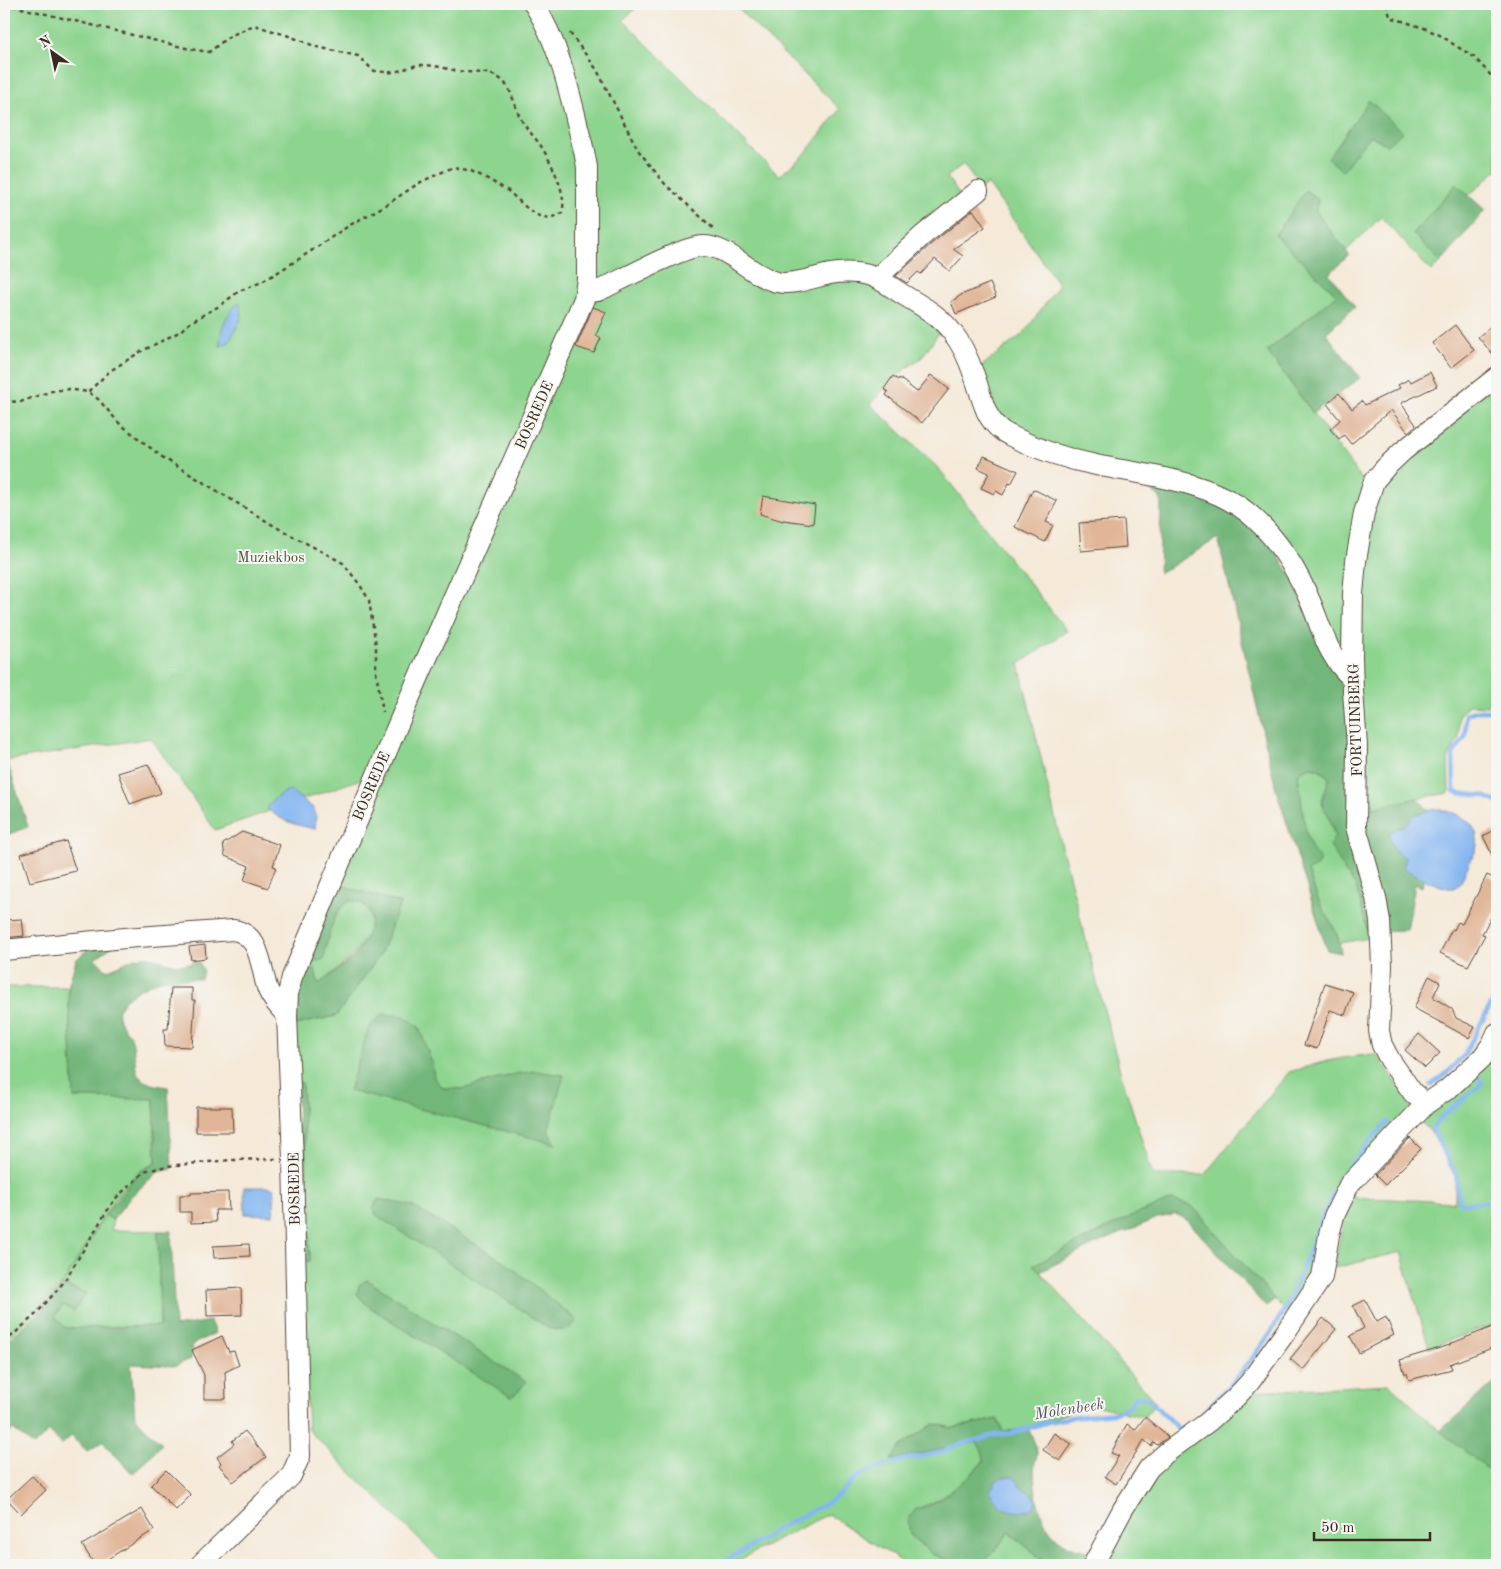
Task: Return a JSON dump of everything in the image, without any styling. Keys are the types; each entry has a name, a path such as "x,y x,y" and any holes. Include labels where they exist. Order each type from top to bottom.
{"street":[{"name":"BOSREDE","path":"200,1565 291,1476 300,1456 293,1159 287,1016 288,994 292,977 396,728 556,366 586,292 587,168 584,151 558,51 534,4"},
{"path":"877,278 922,236 978,191"},
{"path":"586,292 598,291 664,259 690,248 703,246 716,248 765,278 780,283 832,274 856,273 877,278 930,311 952,331 958,339 974,375 987,416 993,424 1007,434 1078,461 1146,473 1205,490 1230,500 1253,517 1269,534 1290,563 1310,602 1326,643 1338,664 1352,678"},
{"name":"FORTUINBERG","path":"1426,1104 1413,1093 1400,1076 1386,1053 1380,1031 1382,966 1380,922 1376,898 1356,827 1357,746 1352,678 1353,594 1356,561 1364,513 1374,481 1403,451 1497,377"},
{"path":"4,950 125,938 241,931 253,940 268,992 287,1016"},
{"path":"1093,1565 1123,1509 1149,1468 1208,1422 1249,1383 1322,1277 1334,1216 1349,1185 1426,1104 1448,1089 1482,1058 1497,1033"}],"path":[{"path":"5,4 209,52 230,36 254,25 317,47 358,56 374,71 393,72 421,65 490,74 500,79 508,88 521,119 541,146 558,180 563,199 564,207 562,214 550,218 539,216 529,210 507,190 484,177 454,167 440,172 350,225 262,282 239,291 221,305 190,322 179,332 140,352 110,371 88,392"},
{"path":"1387,4 1390,18 1424,28 1442,36 1474,57 1497,82"},
{"path":"569,32 597,70 638,150 664,184 720,234"},
{"path":"4,402 20,402 52,391 68,389 88,392 98,399 119,423 162,457 276,527 343,563 369,600 376,646 376,672 383,710 388,722 396,728"},
{"path":"4,1343 59,1288 115,1199 144,1172 166,1166 231,1160 293,1159"}],"green space":[{"name":"Muziekbos","path":"4,4 640,4 623,20 779,176 804,155 840,109 733,4 1497,4 1497,170 1468,196 1457,185 1413,234 1441,262 1431,271 1381,217 1346,251 1316,212 1275,235 1337,295 1267,351 1365,484 1352,668 1282,544 997,421 977,370 1024,333 1059,285 988,184 981,189 963,164 947,177 962,199 889,263 857,278 943,327 922,357 896,376 870,404 939,469 1067,631 1019,664 1064,856 1120,1071 1153,1175 1204,1175 1289,1072 1327,1061 1355,1056 1377,1055 1411,1103 1411,1111 1333,1200 1307,1273 1288,1313 1192,1206 1172,1200 1132,1216 1034,1265 1156,1403 1144,1417 1091,1404 1028,1428 1003,1432 998,1419 952,1428 934,1424 902,1445 891,1460 978,1442 984,1460 970,1475 945,1496 916,1509 910,1535 932,1554 965,1565 907,1565 828,1514 729,1565 477,1565 443,1563 308,1430 300,1261 310,1261 302,1083 297,1082 295,1025 336,1016 380,955 400,904 337,884 384,771 215,830 151,738 4,761","holes":["1401,132 1387,145 1370,135","369,1027 418,1027 432,1063 434,1078 443,1088 463,1089 515,1074 535,1071 548,1132 349,1091","367,1280 525,1382 511,1396 368,1306 357,1294","536,1320 577,1320 567,1329 552,1329"]},
{"path":"1369,100 1402,132 1387,145 1370,135 1342,171 1328,158"},
{"path":"1456,184 1485,210 1441,262 1413,234"},
{"path":"1306,190 1318,200 1316,212 1349,255 1329,274 1355,307 1326,333 1360,378 1313,413 1267,351 1337,295 1275,235"},
{"path":"1487,390 1497,404 1497,703 1487,706 1468,705 1459,715 1459,737 1448,759 1449,793 1417,798 1372,809 1357,689 1361,554 1384,475"},
{"path":"1131,479 1195,489 1262,531 1352,668 1364,810 1417,798 1429,810 1415,815 1405,825 1406,858 1403,868 1424,878 1422,887 1415,884 1407,930 1377,931 1377,938 1369,938 1356,886 1345,872 1330,845 1335,835 1328,814 1323,808 1322,800 1329,779 1322,771 1311,767 1298,774 1304,821 1309,842 1313,851 1321,859 1316,867 1308,871 1317,897 1336,933 1341,953 1327,950 1276,789 1218,538 1159,574 1161,500 1158,495"},
{"path":"4,761 7,761 28,827 4,836"},
{"path":"1307,767 1320,770 1329,779 1323,808 1328,814 1345,872 1359,893 1369,938 1339,943 1334,927 1315,892 1308,871 1321,859 1313,851 1306,835 1298,774"},
{"path":"337,884 400,903 380,955 336,1016 295,1025 299,972 315,968 318,984 353,957 360,948 371,922 369,911 361,902 349,901 344,904 335,917 324,959 302,965"},
{"path":"350,901 361,902 369,911 371,921 369,931 355,952 318,984 299,972 302,965 324,959 334,919 338,912"},
{"path":"93,944 113,946 95,958 106,970 132,959 147,957 179,965 199,963 203,970 201,979 166,979 150,984 132,994 119,1008 119,1020 132,1040 138,1074 146,1082 168,1087 172,1169 158,1172 130,1197 113,1220 105,1215 138,1173 156,1162 154,1099 74,1098 68,987 76,960"},
{"path":"4,987 68,987 74,1098 154,1098 156,1162 138,1173 115,1199 67,1277 34,1314 4,1341"},
{"path":"382,1014 404,1016 419,1027 432,1063 434,1078 443,1088 463,1089 515,1074 535,1071 564,1075 548,1131 556,1144 349,1091 369,1027"},
{"path":"1497,1051 1497,1323 1429,1348 1401,1252 1334,1268 1348,1197 1455,1202 1455,1175 1439,1144 1418,1119"},
{"path":"297,1082 302,1083 310,1261 300,1261"},
{"path":"378,1199 412,1206 505,1262 577,1320 565,1330 548,1328 376,1215 373,1209"},
{"path":"1172,1200 1192,1206 1275,1300 1266,1307 1187,1220 1176,1214 1158,1218 1091,1246 1040,1272 1033,1265 1132,1216"},
{"path":"105,1215 113,1220 111,1230 158,1231 160,1326 65,1328 55,1316 63,1305 86,1293 62,1285"},
{"path":"158,1231 171,1231 175,1327 210,1321 215,1333 193,1344 191,1359 174,1366 131,1364 135,1418 162,1444 133,1474 103,1442 87,1451 71,1436 61,1445 49,1431 34,1446 13,1429 5,1438 4,1344 36,1315 62,1285 86,1293 74,1312 63,1305 55,1316 65,1328 160,1326"},
{"path":"367,1280 526,1382 511,1397 368,1306 357,1294 359,1285"},
{"path":"1497,1380 1497,1477 1440,1431"},
{"path":"1389,1384 1440,1431 1497,1477 1497,1565 1102,1565 1144,1491 1163,1464 1251,1392"},
{"path":"998,1419 1003,1432 1028,1428 1037,1450 1034,1479 1041,1513 1046,1524 1059,1541 1072,1547 1095,1553 1088,1565 1045,1565 1039,1557 1009,1532 994,1552 979,1565 965,1565 932,1554 910,1535 908,1520 916,1509 940,1499 971,1475 984,1461 983,1453 977,1442 891,1460 902,1445 934,1424 952,1428"},
{"path":"1009,1532 1039,1557 1045,1565 979,1565 994,1552"}],"water":[{"path":"239,302 242,317 229,342 220,346 221,333 225,322"},
{"path":"290,790 313,808 316,816 315,829 284,820 267,808 277,797"},
{"path":"1440,809 1454,813 1466,820 1475,831 1477,838 1476,849 1463,878 1453,888 1435,884 1403,868 1406,858 1395,851 1390,841 1390,832 1405,825 1415,815 1429,810"},
{"path":"244,1187 274,1188 273,1215 245,1214"},
{"path":"1010,1476 1016,1479 1020,1486 1036,1498 1034,1507 1026,1511 1017,1512 1007,1510 998,1503 990,1490 994,1482 1003,1477"}],"building":[{"path":"973,210 985,227 953,249 963,256 950,271 935,259 921,274 918,272 907,283 896,276 930,245"},
{"path":"990,283 996,297 956,314 951,302 961,295"},
{"path":"593,307 606,312 596,335 601,338 594,353 576,347"},
{"path":"1497,321 1497,359 1478,337"},
{"path":"1455,325 1474,350 1451,368 1432,343"},
{"path":"1430,372 1437,386 1401,403 1416,425 1408,432 1391,410 1351,444 1344,435 1339,439 1330,429 1340,420 1327,404 1339,393 1352,409 1362,401 1365,405 1400,388 1398,385 1409,379 1411,382"},
{"path":"931,375 949,389 922,423 886,395 888,392 884,389 893,376 898,380 899,378 917,392"},
{"path":"984,456 1018,471 1003,495 996,491 994,494 981,488 989,473 978,468"},
{"path":"1033,489 1057,501 1046,522 1053,525 1045,542 1015,527"},
{"path":"763,496 815,505 813,524 783,521 760,514"},
{"path":"1124,520 1126,547 1081,551 1079,523"},
{"path":"148,764 161,793 130,804 118,773"},
{"path":"1493,831 1497,839 1497,865 1483,836"},
{"path":"242,832 280,845 273,866 276,867 268,888 244,880 249,866 225,856 223,844"},
{"path":"66,841 76,871 30,882 21,854"},
{"path":"1487,875 1497,880 1497,906 1482,934 1485,935 1468,966 1440,953 1452,929 1454,930 1458,922 1462,924"},
{"path":"22,919 24,936 4,938 4,920"},
{"path":"205,945 206,958 191,960 189,947"},
{"path":"1429,976 1440,982 1433,997 1452,1009 1456,1018 1475,1027 1469,1038 1414,1008"},
{"path":"1325,983 1353,992 1345,1015 1330,1010 1317,1049 1304,1045"},
{"path":"171,988 192,988 192,1000 195,1000 192,1047 165,1046 164,1029 168,1029"},
{"path":"1419,1034 1440,1053 1425,1068 1405,1050"},
{"path":"196,1107 232,1107 233,1132 196,1132"},
{"path":"1410,1138 1421,1149 1385,1185 1375,1175"},
{"path":"228,1192 229,1210 215,1210 216,1222 191,1223 191,1212 180,1212 180,1195"},
{"path":"249,1244 250,1256 214,1258 213,1246"},
{"path":"241,1288 242,1315 207,1316 206,1290"},
{"path":"1365,1300 1377,1322 1386,1317 1394,1335 1359,1353 1350,1336 1364,1328 1353,1306"},
{"path":"1323,1318 1336,1329 1303,1370 1290,1359"},
{"path":"1497,1325 1497,1346 1450,1364 1452,1369 1409,1380 1407,1373 1405,1374 1400,1360 1450,1345"},
{"path":"222,1336 229,1352 234,1351 239,1365 225,1372 226,1399 204,1399 204,1375 192,1350"},
{"path":"1145,1417 1168,1437 1157,1445 1154,1442 1151,1446 1144,1440 1116,1484 1105,1477 1119,1456 1111,1453 1127,1424 1135,1430"},
{"path":"245,1431 266,1457 233,1482 219,1465 221,1463 217,1457 234,1444 232,1441"},
{"path":"1054,1433 1072,1444 1060,1461 1043,1450"},
{"path":"166,1470 191,1495 176,1510 151,1485"},
{"path":"32,1476 46,1490 21,1514 7,1499"},
{"path":"142,1509 154,1530 98,1565 95,1565 82,1545"}],"waterway":[{"name":"Molenbeek","path":"1497,711 1475,711 1466,714 1465,737 1453,754 1454,791 1484,796 1497,802"},
{"name":"Molenbeek","path":"1431,1085 1447,1073 1464,1055 1497,993"},
{"path":"1479,1078 1482,1082 1479,1087 1441,1117 1432,1129 1456,1175 1459,1201 1463,1203 1497,1202"},
{"name":"Molenbeek","path":"1199,1417 1250,1361 1272,1330 1291,1296 1321,1219 1344,1174 1370,1140 1388,1122"},
{"name":"Molenbeek","path":"718,1565 779,1528 827,1503 840,1494 855,1478 898,1461 943,1452 958,1445 995,1435 1012,1433 1048,1422 1072,1417 1115,1413 1129,1406 1136,1397 1147,1398 1183,1433"}]}
